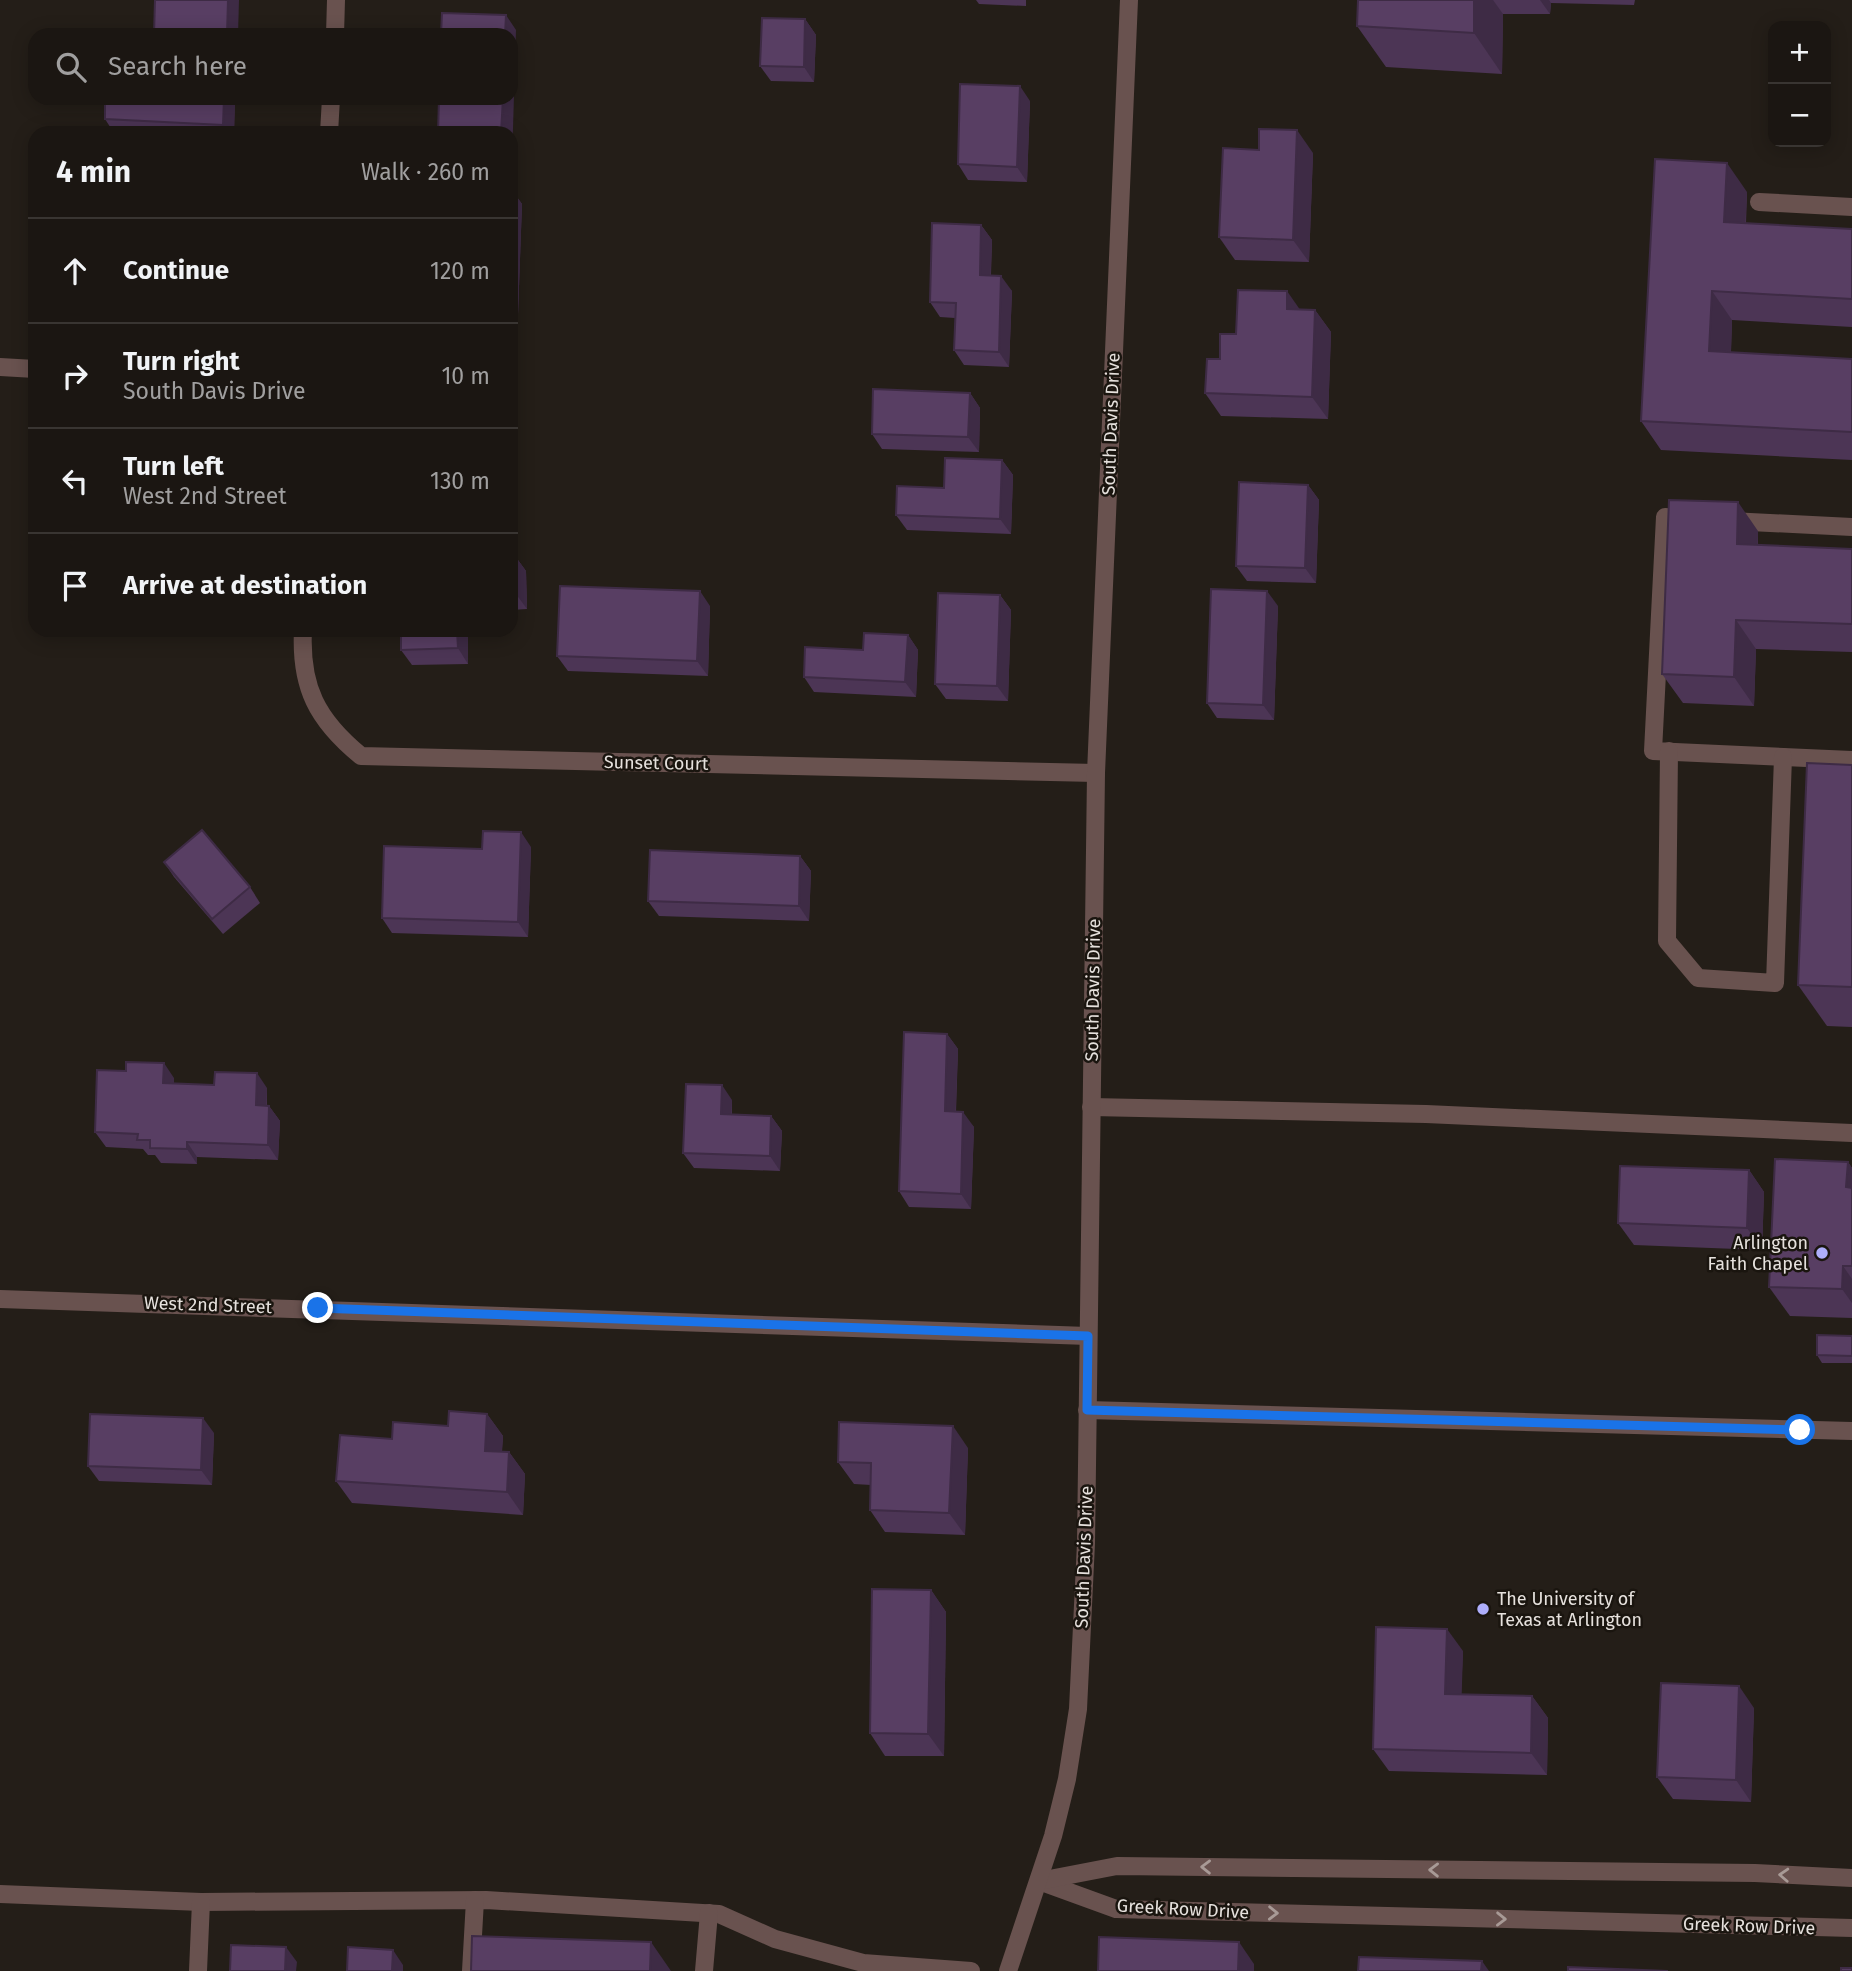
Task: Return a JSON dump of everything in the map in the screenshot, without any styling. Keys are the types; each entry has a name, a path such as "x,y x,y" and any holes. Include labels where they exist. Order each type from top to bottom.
{"street":[{"path":"335,28 336,0"},
{"name":"South Davis Drive","path":"1008,1971 1039,1881 1067,1779 1077,1723 1086,1543 1096,773 1129,0"},
{"path":"329,126 331,105"},
{"path":"1759,202 1852,207"},
{"path":"0,367 28,369"},
{"path":"1852,527 1665,517 1653,751 1852,760"},
{"name":"Sunset Court","path":"302,637 301,658 311,698 335,734 361,755 1096,773"},
{"path":"1669,751 1667,942 1698,978 1775,983 1783,757"},
{"path":"1091,1107 1426,1114 1852,1133"},
{"name":"West 2nd Street","path":"0,1299 1088,1336"},
{"path":"1087,1410 1852,1431"},
{"path":"1039,1881 1118,1866 1755,1873 1852,1878"},
{"name":"Greek Row Drive","path":"1039,1881 1116,1909 1852,1928"},
{"path":"0,1894 201,1902 475,1900 709,1913 719,1914 775,1939 863,1963 971,1971"},
{"path":"471,1971 475,1900"},
{"path":"198,1971 201,1902"},
{"path":"704,1971 709,1913"}],"building":[{"path":"155,0 228,0 227,28 154,28"},
{"path":"1358,0 1474,0 1474,33 1357,26"},
{"path":"442,13 506,15 505,28 441,28"},
{"path":"762,18 805,19 804,67 760,66"},
{"path":"960,84 1020,86 1017,167 958,164"},
{"path":"105,105 224,105 223,125 105,119"},
{"path":"439,105 503,105 501,126 438,126"},
{"path":"1259,129 1297,130 1293,240 1219,237 1223,148 1259,150"},
{"path":"1655,159 1727,163 1724,222 1852,229 1852,299 1712,291 1709,351 1852,359 1852,432 1641,421"},
{"path":"932,223 981,225 980,275 1001,276 999,352 954,350 956,303 930,302"},
{"path":"1238,290 1287,291 1287,309 1315,310 1312,397 1205,393 1207,359 1220,359 1220,334 1236,334"},
{"path":"873,389 970,393 968,437 872,434"},
{"path":"945,458 1002,460 1000,519 896,515 897,486 944,488"},
{"path":"1239,482 1308,485 1305,568 1236,566"},
{"path":"1669,500 1738,502 1737,544 1852,549 1852,624 1736,620 1734,677 1662,674"},
{"path":"560,586 700,591 697,661 557,656"},
{"path":"1211,589 1267,591 1263,705 1207,703"},
{"path":"938,593 1000,595 997,686 935,684"},
{"path":"864,633 908,635 905,682 804,677 805,647 863,650"},
{"path":"401,637 457,637 458,648 401,650"},
{"path":"1807,763 1852,765 1852,987 1798,985"},
{"path":"202,830 250,887 212,919 164,862"},
{"path":"483,831 521,832 518,922 382,918 384,846 482,849"},
{"path":"650,850 800,856 799,906 648,901"},
{"path":"904,1032 947,1034 945,1111 963,1112 961,1194 899,1191"},
{"path":"126,1062 164,1063 163,1083 214,1085 215,1072 257,1073 256,1105 269,1106 268,1145 187,1142 187,1149 150,1148 150,1140 137,1140 138,1134 95,1132 97,1070 126,1071"},
{"path":"686,1084 722,1085 721,1114 771,1116 770,1156 683,1153"},
{"path":"1775,1159 1848,1162 1846,1187 1852,1188 1852,1266 1843,1266 1842,1289 1769,1287"},
{"path":"1620,1166 1749,1170 1747,1228 1618,1223"},
{"path":"1817,1335 1852,1336 1852,1356 1817,1355"},
{"path":"449,1411 487,1414 485,1451 509,1452 507,1492 336,1481 340,1435 392,1439 393,1422 448,1426"},
{"path":"90,1414 203,1418 201,1470 88,1466"},
{"path":"839,1422 953,1426 949,1513 870,1510 871,1463 838,1462"},
{"path":"872,1589 931,1590 928,1734 870,1733"},
{"path":"1376,1627 1447,1629 1445,1694 1532,1696 1531,1753 1373,1749"},
{"path":"1661,1683 1739,1686 1736,1780 1657,1777"},
{"path":"472,1936 651,1942 650,1971 471,1971"},
{"path":"1099,1937 1239,1942 1238,1971 1098,1971"},
{"path":"231,1945 286,1947 285,1971 230,1971"},
{"path":"348,1947 393,1950 392,1971 347,1971"},
{"path":"1359,1957 1482,1961 1481,1971 1358,1971"},
{"path":"1568,1967 1668,1971 1568,1971"},
{"path":"1841,1968 1852,1968 1852,1971 1841,1971"}],"place":[{"name":"Arlington Faith Chapel","path":"1822,1253"},
{"name":"The University of Texas at Arlington","path":"1483,1609"}],"route":[{"path":"318,1308 1088,1336 1087,1410 1800,1430"}]}
